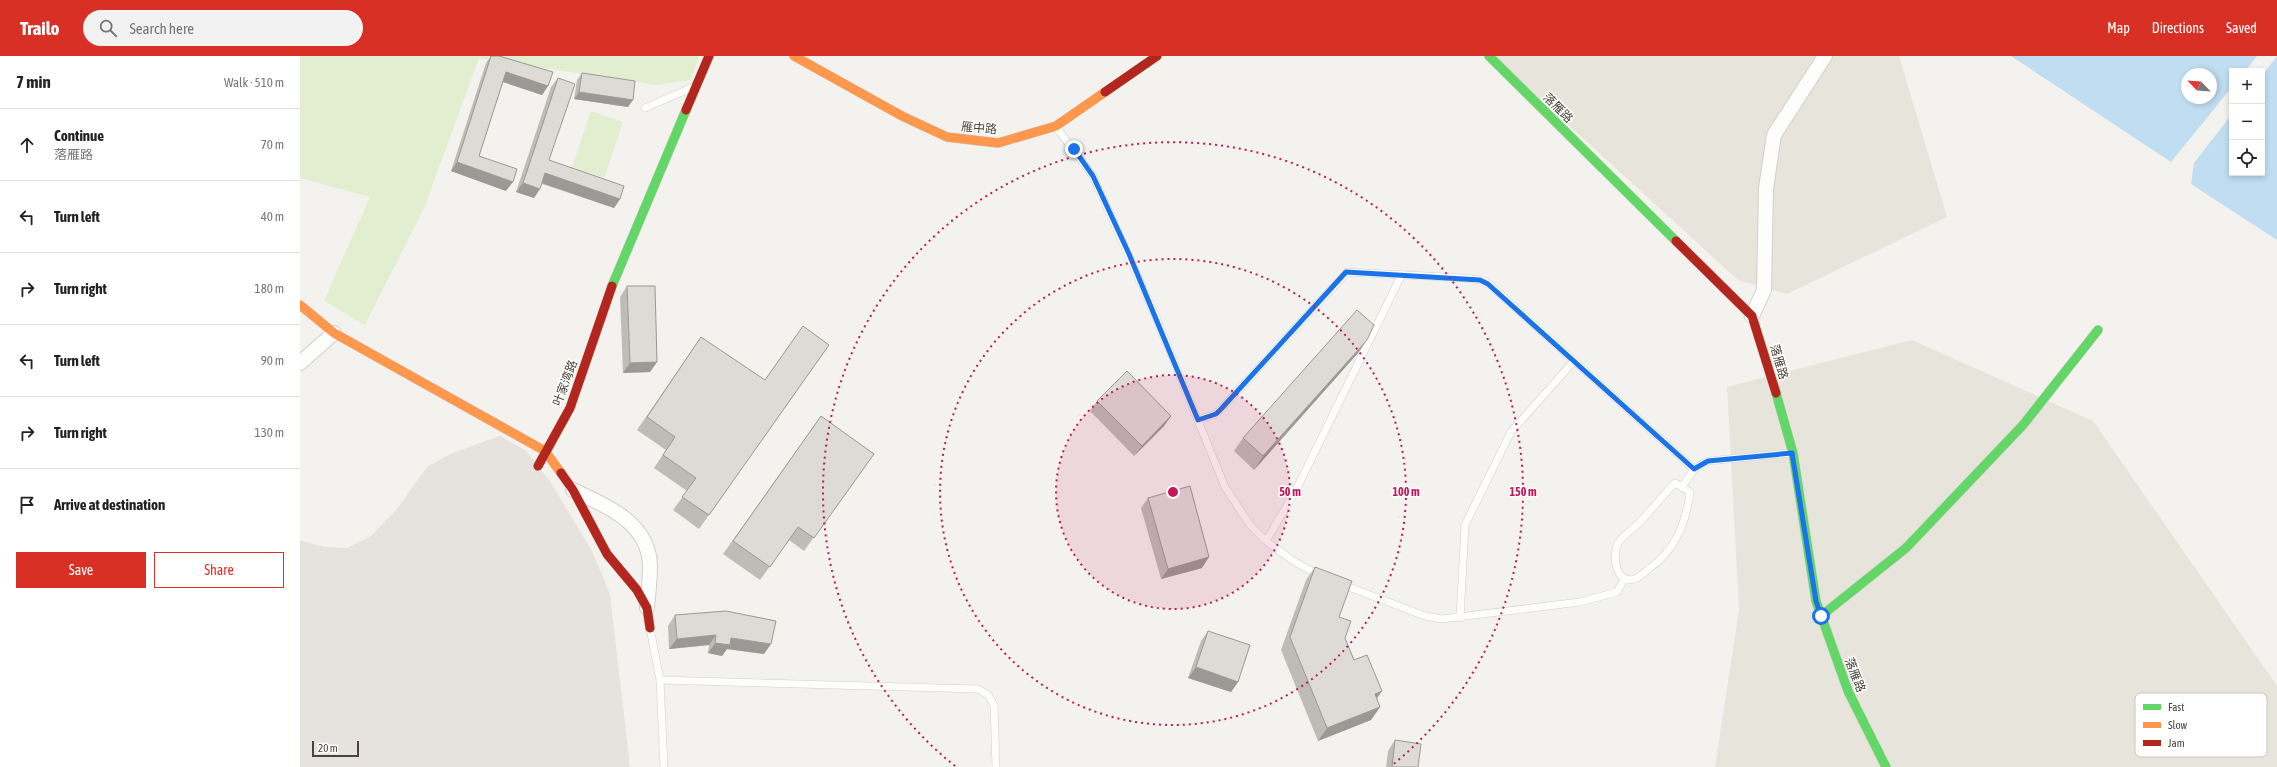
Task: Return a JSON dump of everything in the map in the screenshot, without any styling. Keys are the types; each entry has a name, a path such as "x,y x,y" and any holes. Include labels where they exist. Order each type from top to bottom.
{"street":[{"name":"叶家湾路","path":"538,466 570,408 619,266 709,56"},
{"name":"雁中路","path":"794,56 902,116 947,137 998,143 1056,126 1158,56"},
{"name":"落雁路","path":"1489,56 1752,316 1759,335 1792,453 1816,601 1848,692 1886,767"},
{"path":"1752,316 1764,290 1766,188 1774,135 1825,56"},
{"path":"300,305 334,333 545,451 573,490 607,554 637,590 647,608"},
{"path":"1821,616 1906,548 2023,425 2098,330"},
{"path":"300,363 334,333"},
{"path":"573,490 612,508 638,531 649,556 647,608 650,628"}],"lane":[{"path":"646,108 696,86"},
{"path":"1056,126 1093,176 1150,303 1225,487 1250,525 1266,541 1292,560 1328,579 1425,616 1442,619 1460,618 1590,600 1618,592 1626,578"},
{"path":"1198,420 1216,414 1346,272 1402,274 1480,280 1488,284 1694,469"},
{"path":"1266,541 1295,492 1402,274"},
{"path":"1460,618 1465,525 1511,432 1574,361"},
{"path":"1682,487 1694,469 1708,461 1792,453"},
{"path":"1676,483 1682,487 1690,492 1688,510 1686,520 1676,541 1654,565 1638,577 1634,579 1626,578 1616,570 1615,564 1618,543 1676,483"},
{"path":"650,628 660,680 664,767"},
{"path":"660,680 978,689 988,695 994,705 996,767"}],"shaded area":[{"path":"1493,56 1899,56 1947,217 1787,294 1738,280"},
{"path":"1912,340 2093,421 2277,686 2277,767 1715,767 1739,610 1727,387"},
{"path":"500,436 526,451 550,481 592,551 610,594 630,767 300,767 300,540 324,547 347,548 371,536 397,509 427,467 450,454"}],"green space":[{"path":"300,56 699,56 691,80 656,85 479,58 424,208 365,325 324,301 370,197 300,178"},
{"path":"591,111 623,122 604,178 572,167"}],"water":[{"path":"2011,56 2257,56 2247,68 2229,68 2229,91 2171,162"},
{"path":"2277,56 2277,240 2191,184 2194,163 2229,118 2229,176 2265,176 2265,72"}],"building":[{"path":"491,56 499,56 553,72 548,86 506,72 479,156 517,169 513,182 457,162"},
{"path":"582,73 635,81 633,100 579,92"},
{"path":"558,78 575,84 549,160 624,186 620,199 545,173 540,189 523,183"},
{"path":"627,286 655,286 657,362 630,363"},
{"path":"1357,310 1374,325 1367,340 1263,456 1243,438"},
{"path":"803,326 829,345 709,515 682,497 696,478 663,455 675,437 647,417 701,337 765,380"},
{"path":"1127,371 1171,416 1142,446 1097,401"},
{"path":"821,416 874,454 814,538 798,527 770,567 733,541"},
{"path":"1190,486 1209,557 1168,569 1148,498"},
{"path":"1315,567 1352,581 1339,617 1351,621 1345,638 1354,660 1367,655 1382,691 1375,694 1380,707 1327,728 1290,637"},
{"path":"726,611 776,621 771,644 731,638 730,645 715,643 716,635 677,639 675,615"},
{"path":"1208,631 1250,645 1238,682 1196,667"},
{"path":"1395,740 1421,744 1418,767 1392,767"}],"traffic: fast":[{"path":"1489,56 1676,241"},
{"path":"612,286 686,110"},
{"path":"1821,616 1906,548 2023,425 2098,330"},
{"path":"1776,393 1793,453 1816,601 1848,691 1886,767"}],"traffic: slow":[{"path":"794,56 902,116 947,137 998,143 1056,126 1105,92"},
{"path":"300,305 334,333 545,451 561,473"}],"traffic: jam":[{"path":"686,110 709,56"},
{"path":"1105,92 1157,56"},
{"path":"1676,241 1752,316 1776,393"},
{"path":"538,466 570,408 612,286"},
{"path":"561,473 573,490 607,554 637,590 647,608 650,628"}],"route":[{"path":"1074,149 1093,176 1129,254 1198,420 1216,414 1222,408 1346,272 1353,271 1480,280 1488,284 1694,469 1700,464 1708,461 1792,453 1816,601 1821,616"}]}
